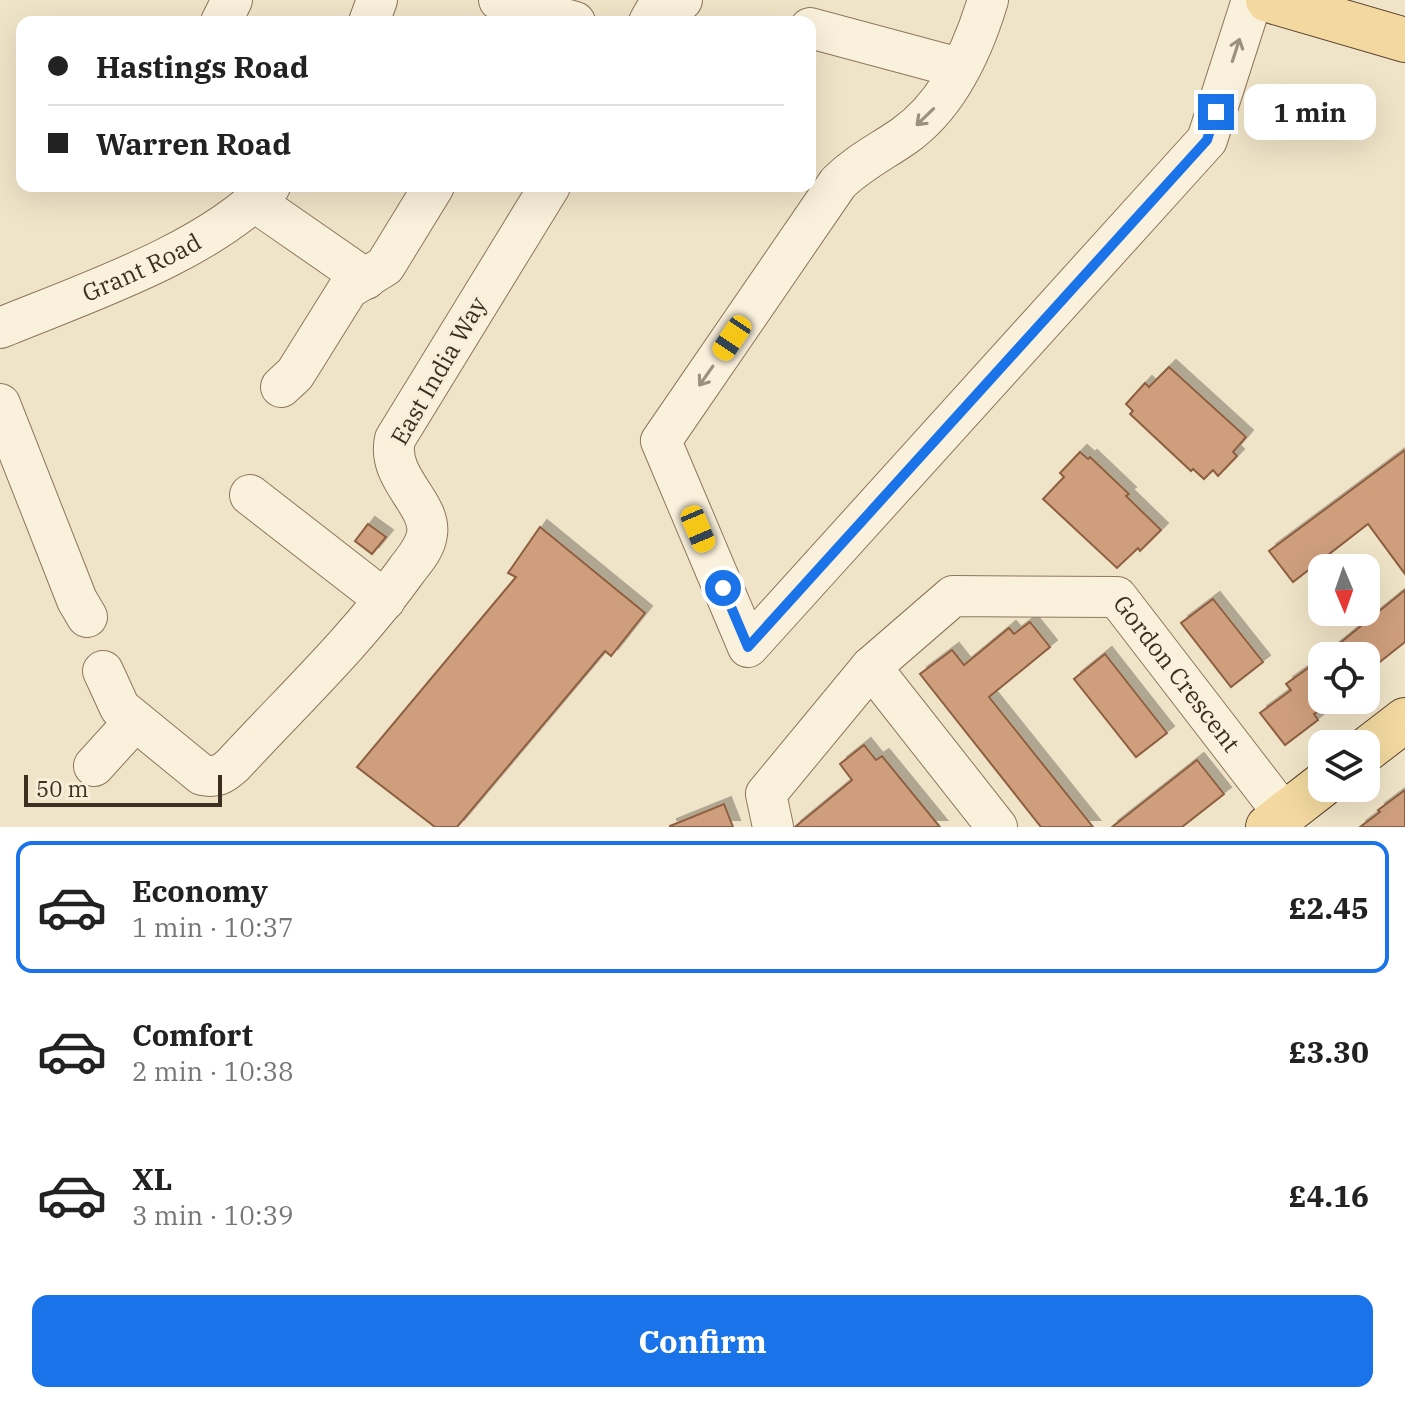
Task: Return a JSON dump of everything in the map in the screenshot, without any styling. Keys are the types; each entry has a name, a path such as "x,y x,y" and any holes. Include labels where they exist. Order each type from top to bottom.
{"main road":[{"path":"1268,0 1405,40"},
{"path":"1380,739 1405,720"},
{"path":"1276,821 1308,796"}],"street":[{"path":"499,0 554,16"},
{"path":"652,16 682,0"},
{"path":"988,0 976,40 939,103 906,134 855,166 838,183 661,441 748,647 1207,140 1252,0"},
{"path":"816,30 959,68"},
{"path":"281,387 295,374 348,289 385,266 430,192"},
{"name":"East India Way","path":"103,671 120,708 134,722 202,775 214,778 223,774 385,600 422,548 428,532 424,517 396,466 392,454 395,439 546,192"},
{"path":"262,194 366,279"},
{"name":"Grant Road","path":"0,328 126,276 215,231 262,194"},
{"path":"0,404 77,600 87,617"},
{"path":"250,495 385,600"},
{"name":"Gordon Crescent","path":"773,827 766,794 871,667 953,596 1117,597 1276,821"},
{"path":"871,667 997,827"},
{"path":"94,766 134,722"}],"building":[{"path":"1169,367 1246,437 1233,452 1237,456 1218,476 1213,470 1204,479 1193,469 1191,471 1130,414 1133,411 1126,404 1145,383 1149,387"},
{"path":"1405,450 1405,574 1368,524 1329,554 1308,554 1308,570 1293,582 1269,551"},
{"path":"1080,452 1088,459 1090,457 1129,494 1126,496 1161,530 1117,568 1043,499 1064,477 1060,473"},
{"path":"368,524 386,537 372,554 355,541"},
{"path":"540,527 645,613 611,656 605,651 457,827 435,827 357,767 516,577 508,573"},
{"path":"1405,590 1405,642 1380,662 1380,642 1341,642 1361,626 1380,626 1380,610"},
{"path":"1213,599 1263,662 1231,687 1181,623"},
{"path":"1030,622 1050,647 989,697 1093,827 1041,827 920,674 952,650 964,665 1009,628 1014,634"},
{"path":"1105,654 1167,733 1136,757 1074,679"},
{"path":"1308,668 1308,714 1314,714 1318,720 1285,745 1260,713 1291,690 1286,684"},
{"path":"864,745 876,760 882,756 940,827 795,827 852,780 840,764"},
{"path":"1197,760 1224,794 1182,827 1112,827"},
{"path":"1405,790 1405,827 1360,827 1380,812 1378,810"},
{"path":"724,804 733,827 670,827 670,826"}],"route":[{"path":"723,588 748,647 1207,140 1216,112"}]}
